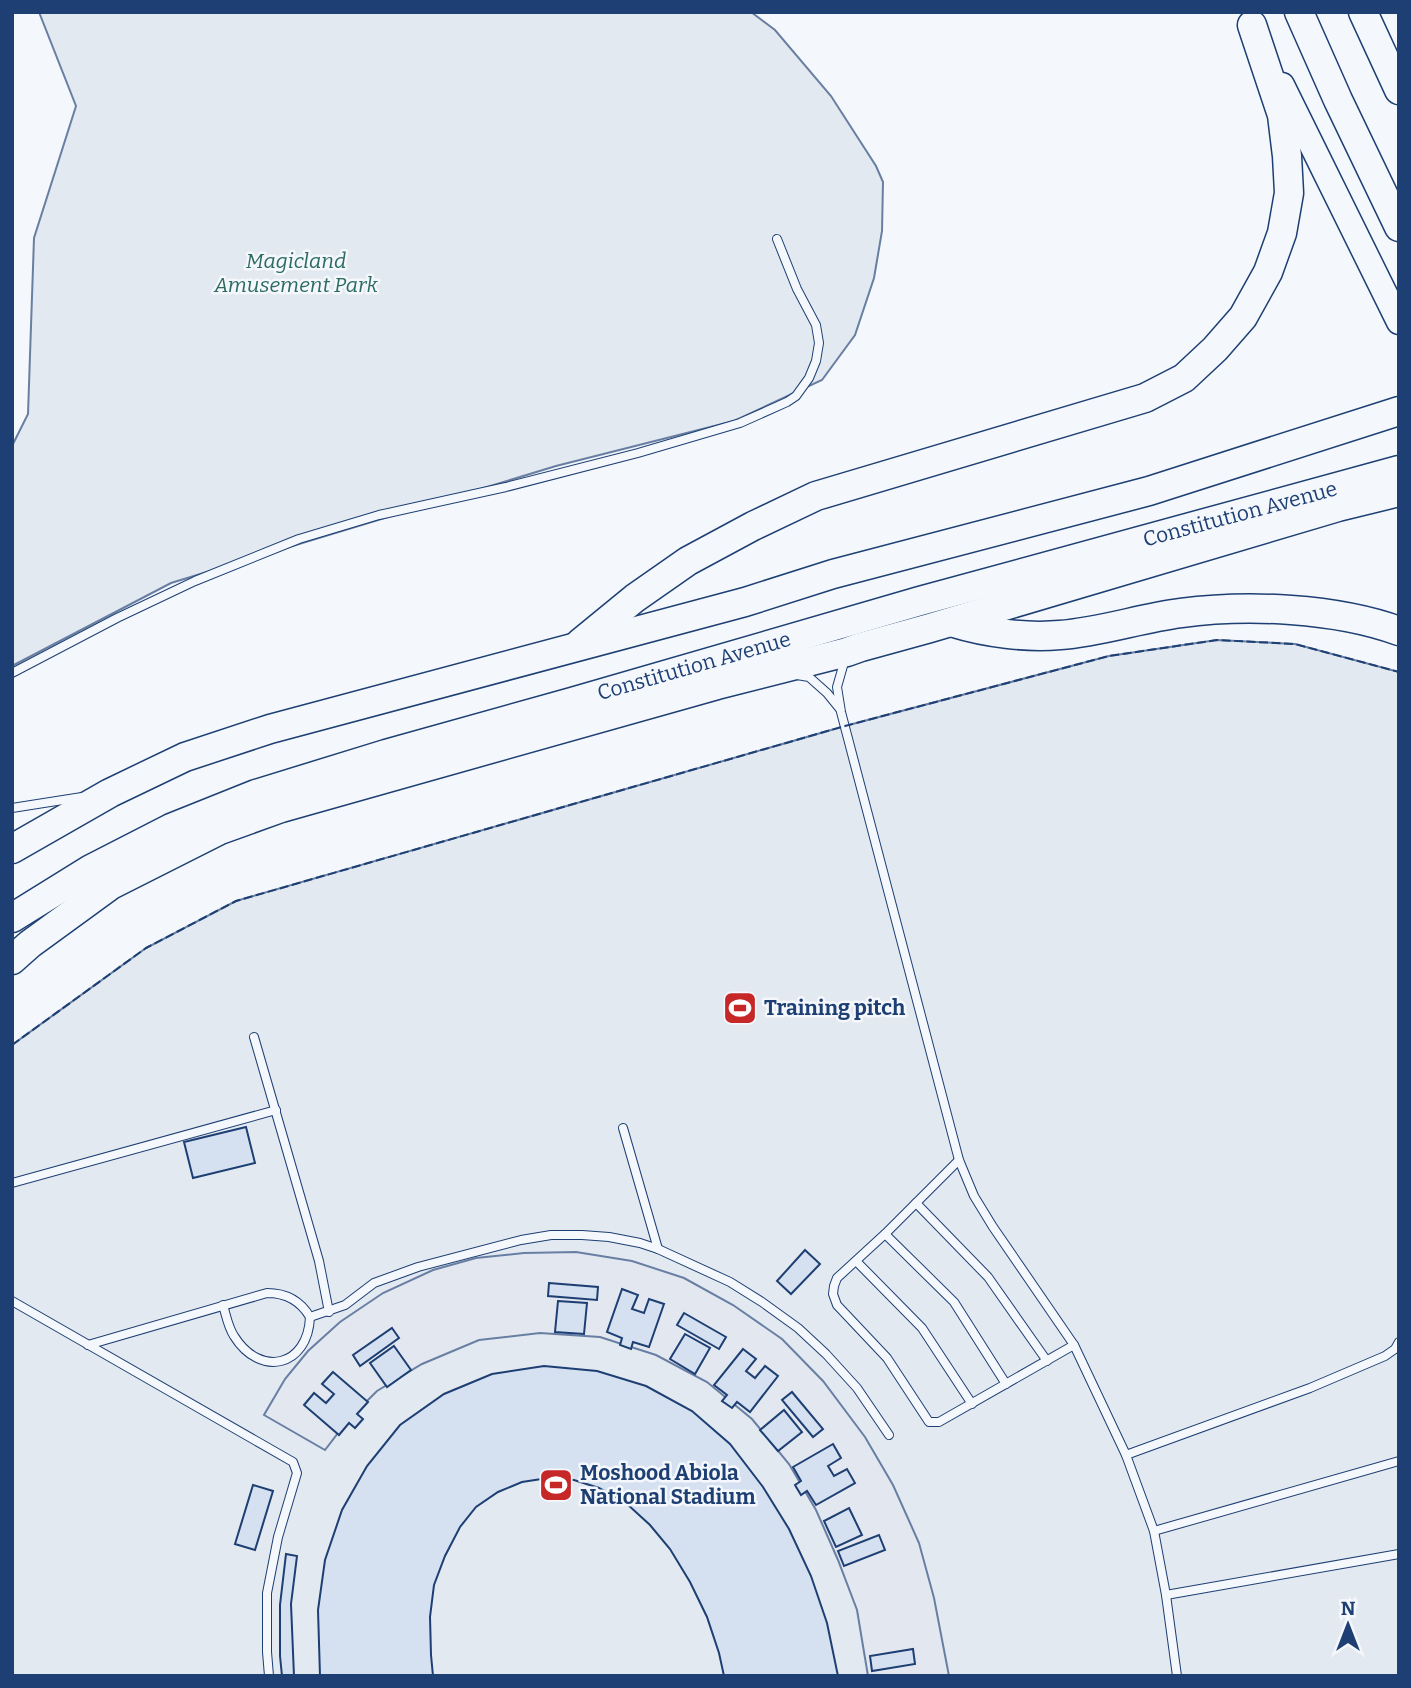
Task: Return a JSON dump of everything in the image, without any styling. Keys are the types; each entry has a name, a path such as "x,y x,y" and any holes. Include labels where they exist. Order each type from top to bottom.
{"highway":[{"path":"1299,12 1399,227"},
{"path":"1363,12 1399,90"},
{"path":"1250,19 1399,322"},
{"path":"572,649 635,598 688,561 816,496 1145,398 1184,378 1215,349 1243,317 1268,272 1282,233 1289,192 1282,115 1250,19"},
{"path":"12,849 110,793 185,757 270,729 745,603 833,574 1149,491 1387,414"},
{"name":"Constitution Avenue","path":"12,918 91,869 171,828 256,794 386,754 920,601 1399,471"},
{"path":"1338,507 1369,478"},
{"path":"18,953 111,885 220,830 281,808 704,688 941,625 1338,507 1399,492"},
{"path":"941,625 1050,636 1178,613 1240,609 1316,613 1399,631"}],"lane":[{"path":"12,673 139,607 299,539 379,515 506,487 638,453 740,423 787,402 796,396 809,378 819,343 816,325 797,289 777,239"},
{"path":"854,649 837,687 841,712 959,1160 974,1196 993,1227 1074,1345 1126,1455 1153,1531 1166,1595 1177,1676"},
{"path":"775,670 809,677 827,693 841,712"},
{"path":"12,808 110,793"},
{"path":"254,1037 319,1261 329,1311"},
{"path":"12,1184 276,1110"},
{"path":"623,1128 658,1249"},
{"path":"959,1160 837,1278 833,1294 837,1306 887,1357 929,1422 939,1422 1074,1345"},
{"path":"916,1203 988,1277 1047,1361"},
{"path":"885,1234 954,1302 1006,1384"},
{"path":"310,1317 345,1305 374,1283 418,1267 521,1240 551,1235 582,1235 640,1243 730,1282 798,1328 857,1388 889,1435"},
{"path":"856,1261 922,1328 972,1404"},
{"path":"88,1345 223,1305 267,1293 281,1293 304,1307 310,1317 309,1330 303,1343 285,1362 272,1363 257,1359 234,1336 223,1305"},
{"path":"12,1301 293,1462 297,1473 278,1537 267,1593 269,1676"},
{"path":"1126,1455 1310,1388 1385,1356 1395,1349 1399,1342"},
{"path":"1153,1531 1399,1461"},
{"path":"1166,1595 1399,1554"}],"green space":[{"name":"Magicland Amusement Park","path":"39,12 751,12 775,30 831,96 876,166 883,182 882,231 874,278 855,335 822,380 734,421 556,466 171,583 12,666 12,446 28,414 34,238 76,106"},
{"path":"1217,640 1295,644 1399,672 1399,1676 12,1676 12,1045 146,948 236,901 845,726 1109,656"}],"shaded area":[{"path":"576,1252 632,1261 684,1278 733,1305 782,1339 823,1381 865,1437 893,1485 919,1543 934,1598 949,1676 868,1676 857,1610 816,1510 789,1464 752,1419 707,1382 656,1355 600,1337 540,1333 479,1340 422,1364 377,1391 348,1420 325,1450 264,1415 285,1379 308,1351 340,1322 383,1293 433,1270 476,1258 524,1253"}],"building":[{"path":"246,1127 255,1163 193,1178 184,1142"},
{"path":"805,1250 820,1264 791,1294 777,1281"},
{"path":"549,1283 598,1287 597,1300 548,1296"},
{"path":"622,1289 638,1295 632,1309 644,1313 649,1299 664,1304 649,1347 633,1342 631,1349 620,1345 622,1338 607,1332"},
{"path":"558,1301 587,1303 584,1334 555,1332"},
{"path":"684,1313 726,1337 719,1349 677,1325"},
{"path":"392,1328 399,1338 360,1366 353,1355"},
{"path":"685,1334 710,1348 695,1374 670,1359"},
{"path":"394,1346 411,1370 387,1387 370,1363"},
{"path":"743,1349 756,1359 746,1371 755,1378 765,1366 778,1376 750,1412 737,1402 732,1408 722,1401 727,1395 714,1385"},
{"path":"544,1366 597,1371 646,1386 692,1411 730,1444 763,1487 789,1529 811,1576 827,1623 838,1676 724,1676 707,1617 690,1582 670,1549 650,1525 626,1503 599,1488 574,1480 548,1478 522,1482 498,1492 476,1507 460,1527 434,1585 430,1617 433,1676 320,1676 318,1610 325,1560 342,1510 367,1466 400,1425 444,1394 492,1374"},
{"path":"333,1372 368,1402 357,1414 363,1419 355,1428 349,1423 339,1435 304,1405 314,1393 326,1403 334,1394 322,1384"},
{"path":"792,1392 823,1429 813,1437 782,1400"},
{"path":"784,1410 802,1432 778,1451 760,1430"},
{"path":"833,1444 841,1458 828,1466 834,1476 847,1469 855,1483 816,1505 807,1491 801,1495 795,1485 801,1481 793,1467"},
{"path":"253,1485 273,1491 255,1550 235,1544"},
{"path":"849,1508 862,1535 836,1547 824,1521"},
{"path":"879,1535 885,1550 844,1566 838,1551"},
{"path":"286,1554 297,1556 291,1604 294,1676 282,1676 280,1656 280,1605"},
{"path":"913,1649 915,1664 872,1671 870,1656"}],"fence":[{"path":"12,1045 146,948 236,901 845,726 1109,656 1217,640 1295,644 1399,672"}],"place":[{"name":"Training pitch","path":"740,1008"},
{"name":"Moshood Abiola National Stadium","path":"556,1485"}]}
